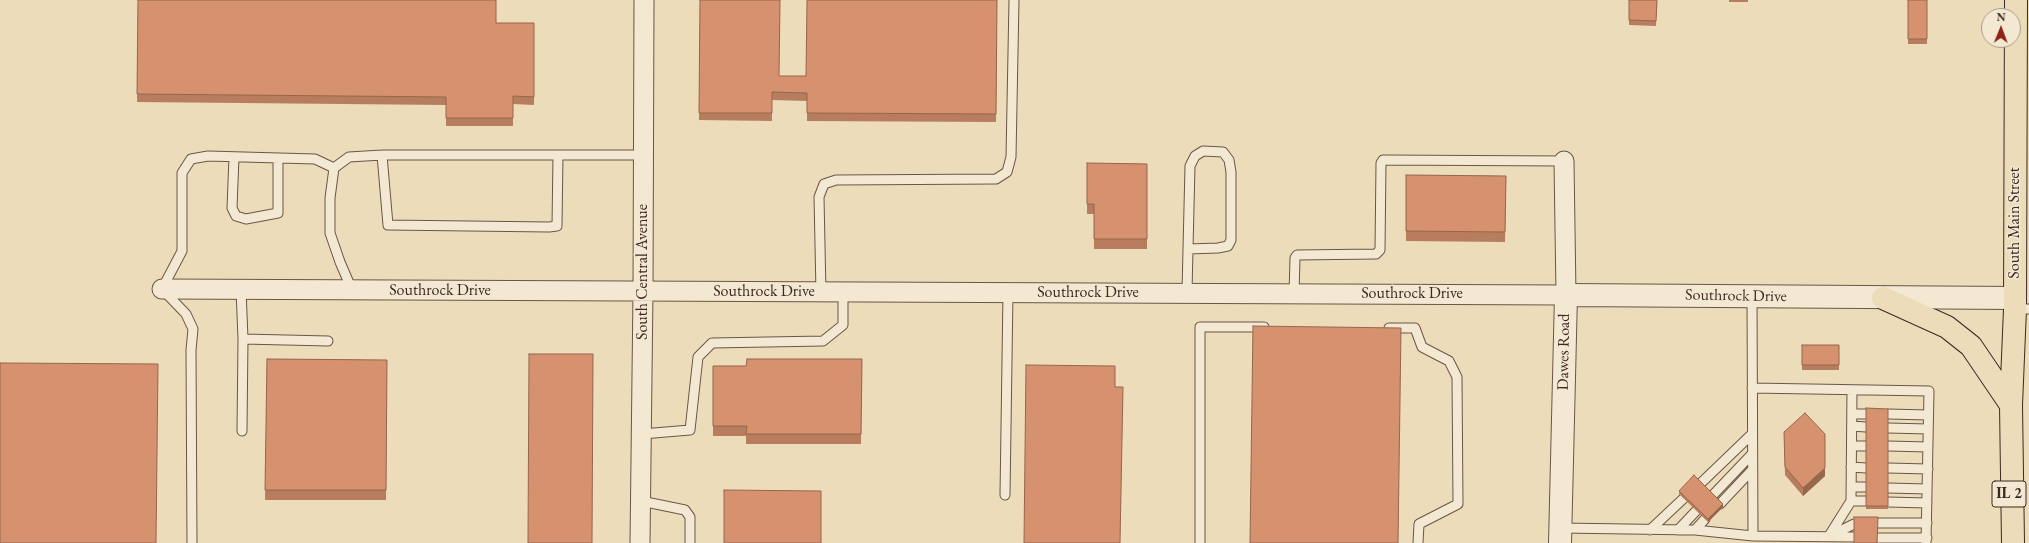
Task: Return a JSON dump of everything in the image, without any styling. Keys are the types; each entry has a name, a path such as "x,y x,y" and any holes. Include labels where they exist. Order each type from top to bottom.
{"main road":[{"name":"South Main Street","path":"2012,543 2011,405 2019,305 2016,0"},
{"path":"1883,298 1947,327 1971,346 2011,405"},
{"name":"South Main Street","path":"2006,543 2011,446"}],"street":[{"name":"South Central Avenue","path":"640,543 644,0"},
{"name":"Dawes Road","path":"1560,536 1566,294 1564,161"},
{"name":"Southrock Drive","path":"162,289 643,292 1566,294 1883,298 2019,305"}],"lane":[{"path":"821,292 820,197 824,184 836,180 996,179 1007,172 1011,157 1014,0"},
{"path":"1188,249 1218,248 1228,246 1232,240 1231,172 1229,160 1222,152 1203,151 1195,156 1190,166 1188,249 1188,293"},
{"path":"382,155 388,225 549,228 557,226 558,155"},
{"path":"352,290 330,233 330,198 334,168 349,157 382,155 644,155"},
{"path":"192,543 191,350 193,329 186,314 162,289 182,251 182,173 191,159 208,156 315,159 334,168"},
{"path":"234,157 232,208 236,216 246,219 278,212 278,158"},
{"path":"1294,294 1295,258 1297,255 1376,254 1380,250 1381,163 1383,160 1564,161"},
{"path":"241,289 243,339 242,431"},
{"path":"642,434 690,430 698,357 712,343 823,341 843,325 843,292"},
{"path":"1005,495 1008,293"},
{"path":"1752,296 1752,536"},
{"path":"1200,543 1200,327 1271,327"},
{"path":"1383,328 1414,328 1422,347 1449,362 1457,377 1458,504 1420,524 1418,543"},
{"path":"243,339 328,341"},
{"path":"1752,388 1929,391 1926,541 1877,538"},
{"path":"1829,536 1851,501 1852,390"},
{"path":"1852,414 1866,414"},
{"path":"1888,414 1928,415"},
{"path":"1852,426 1866,427"},
{"path":"1888,428 1928,429"},
{"path":"1700,484 1752,434"},
{"path":"1852,446 1866,446"},
{"path":"1888,446 1928,447"},
{"path":"1712,496 1752,454"},
{"path":"1851,467 1866,468"},
{"path":"1888,468 1928,469"},
{"path":"1720,504 1752,470"},
{"path":"1851,487 1866,487"},
{"path":"1888,488 1927,489"},
{"path":"1650,530 1684,498"},
{"path":"641,501 685,510 690,517 690,543"},
{"path":"1851,501 1866,501"},
{"path":"1888,502 1927,503"},
{"path":"1678,530 1696,511"},
{"path":"1695,530 1705,519"},
{"path":"1878,523 1927,523"},
{"path":"1829,536 1854,524"},
{"path":"1560,536 1650,530 1695,530 1752,536 1854,537"},
{"path":"1829,536 1843,543"}],"building":[{"path":"138,0 496,0 496,23 534,23 534,97 513,96 513,118 446,118 446,97 137,94"},
{"path":"700,0 780,0 779,76 806,76 807,0 997,0 996,114 807,113 807,93 772,92 772,113 699,113"},
{"path":"1629,0 1657,0 1656,21 1629,20"},
{"path":"1908,0 1927,0 1927,39 1908,39"},
{"path":"1087,163 1147,164 1147,239 1094,239 1094,204 1087,204"},
{"path":"1406,175 1506,176 1505,232 1406,231"},
{"path":"1253,326 1401,328 1398,543 1250,543"},
{"path":"1802,345 1839,345 1839,365 1802,365"},
{"path":"529,354 593,354 592,543 528,543"},
{"path":"267,359 387,360 386,490 265,490"},
{"path":"747,359 862,359 861,434 746,434 747,426 713,426 713,366 746,366"},
{"path":"0,363 158,364 156,543 0,543"},
{"path":"1026,365 1115,366 1115,387 1123,387 1120,543 1024,543"},
{"path":"1866,408 1888,409 1888,506 1866,506"},
{"path":"1805,413 1825,434 1825,468 1803,488 1785,467 1784,432"},
{"path":"1694,475 1723,504 1708,519 1679,491"},
{"path":"724,490 821,491 821,543 724,543"},
{"path":"1854,517 1878,517 1877,543 1854,543"}]}
